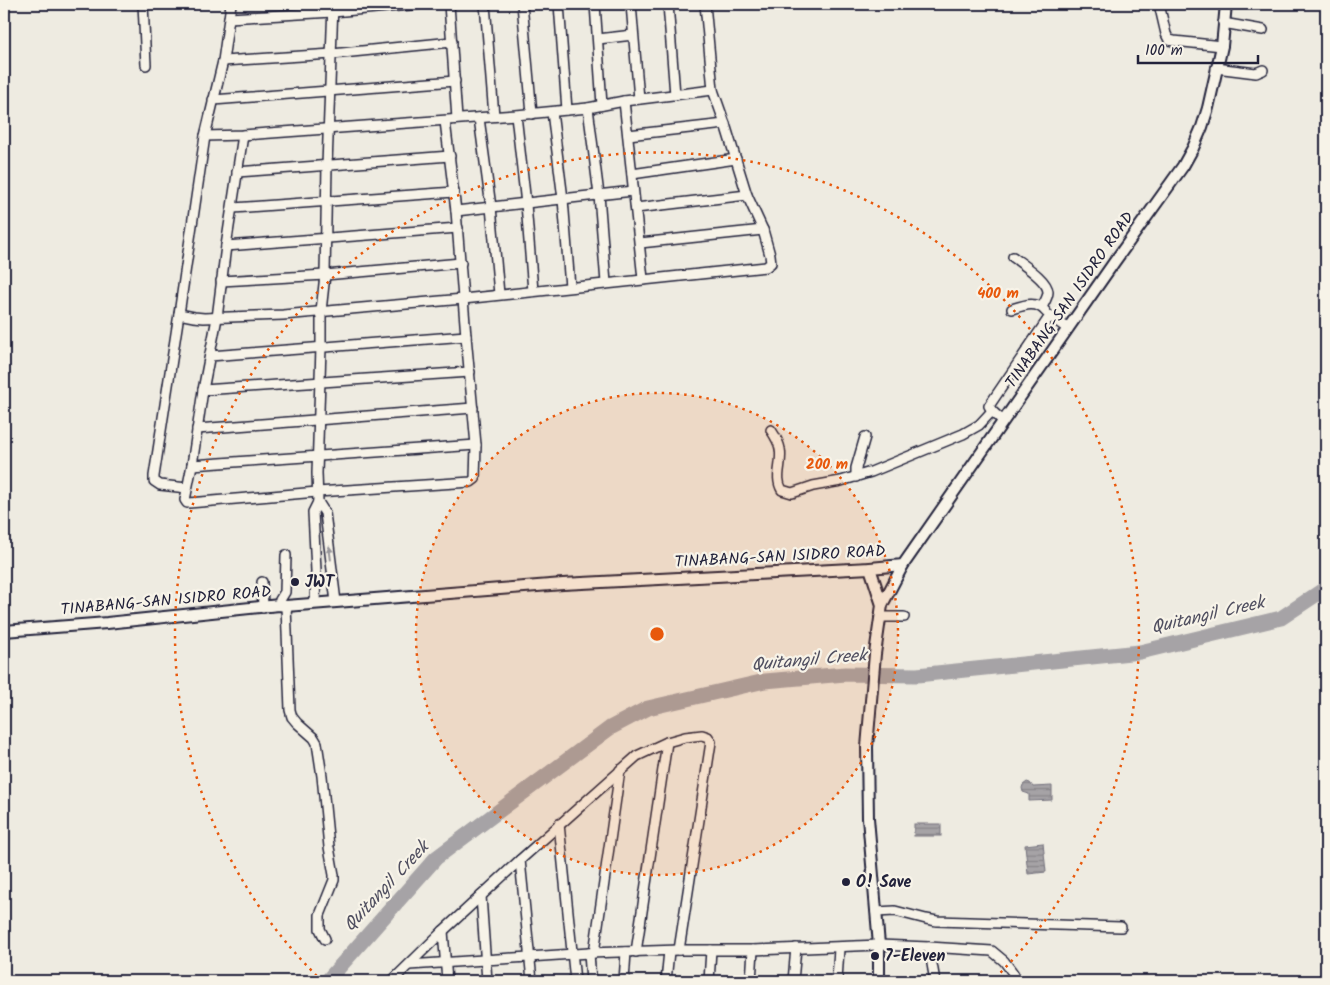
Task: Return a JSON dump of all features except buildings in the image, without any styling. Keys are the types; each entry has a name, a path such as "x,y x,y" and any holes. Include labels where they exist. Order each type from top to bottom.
{"street":[{"path":"143,4 146,64"},
{"path":"186,488 160,485 154,481 205,136 223,61 231,4"},
{"path":"229,18 333,8 421,4"},
{"path":"449,4 457,119"},
{"path":"485,4 494,116"},
{"path":"522,4 532,114"},
{"path":"559,4 567,110"},
{"path":"595,4 602,105"},
{"path":"631,4 639,99"},
{"path":"668,4 675,95"},
{"path":"179,314 194,318 283,315 766,267 771,264 771,260 763,230 747,194 713,90 705,4"},
{"path":"1159,4 1169,40 1222,46"},
{"name":"TINABANG-SAN ISIDRO ROAD","path":"4,631 315,603 563,584 902,565 1114,261 1176,176 1193,148 1208,108 1222,46 1226,4"},
{"path":"333,8 326,238 321,311 322,347 317,492 318,502 325,513 336,602"},
{"path":"1223,24 1263,30"},
{"path":"598,39 633,35"},
{"path":"223,61 332,54 452,42"},
{"path":"1216,68 1256,73 1263,70"},
{"path":"213,100 455,81"},
{"path":"205,136 243,135 532,114 713,90"},
{"path":"624,101 643,279"},
{"path":"588,108 599,195 606,283"},
{"path":"552,112 563,199 570,287"},
{"path":"516,115 534,291"},
{"path":"479,118 491,207 499,294"},
{"path":"243,135 210,356 192,465 186,488 185,500 187,503 471,482 475,479 476,445 458,228 444,121"},
{"path":"628,135 725,124"},
{"path":"237,172 450,156"},
{"path":"632,174 736,159"},
{"path":"456,211 633,191"},
{"path":"232,208 454,192"},
{"path":"636,208 747,194"},
{"path":"226,246 458,228"},
{"path":"640,243 763,230"},
{"path":"1013,257 1038,277 1045,286 1048,292 1042,307"},
{"path":"221,281 324,275 460,263"},
{"path":"1012,309 1033,304 1038,305 1068,329"},
{"path":"1003,421 992,412 989,406 1050,316"},
{"path":"210,356 466,336"},
{"path":"203,390 470,372"},
{"path":"197,429 473,408"},
{"path":"771,430 780,449 778,480 782,490 792,493 813,486 856,477 921,453 979,425 992,412"},
{"path":"856,477 856,468 865,437"},
{"path":"192,465 476,445"},
{"path":"315,603 316,571 313,512 318,502"},
{"path":"286,555 285,592 280,600 290,710 292,717 314,738 317,744 329,847 334,870 334,880 320,915 320,929 325,939"},
{"path":"879,981 879,946 868,818 867,747 875,654 882,605 902,565"},
{"path":"870,568 882,605"},
{"path":"262,582 263,608"},
{"path":"881,617 904,617"},
{"path":"392,981 402,977 409,965 443,931 559,824 637,756 667,742 702,735 708,737 710,742 679,950"},
{"path":"636,952 667,742"},
{"path":"591,981 592,953 620,770"},
{"path":"559,824 575,981"},
{"path":"520,860 532,981"},
{"path":"481,896 488,981"},
{"path":"876,912 895,911 937,921 1121,927"},
{"path":"443,931 446,981"},
{"path":"409,965 592,953 879,946 929,947 992,951 1004,961 1017,981"},
{"path":"929,947 935,981"},
{"path":"794,981 796,948"},
{"path":"837,981 839,948"},
{"path":"709,981 711,950"},
{"path":"751,981 753,950"},
{"path":"666,981 669,951"},
{"path":"624,981 626,952"}],"shaded area":[{"path":"1027,782 1033,787 1052,786 1052,800 1029,801 1029,794 1023,792 1022,788"},
{"path":"914,824 941,824 941,836 914,836"},
{"path":"1043,843 1046,872 1028,874 1025,845"}],"waterway":[{"name":"Quitangil Creek","path":"327,981 436,858 610,728 648,708 765,681 845,674 917,675 1140,652 1281,618 1326,588"}],"place":[{"name":"JWT","path":"295,582"},
{"name":"O! Save","path":"846,882"},
{"name":"7-Eleven","path":"875,956"}]}
